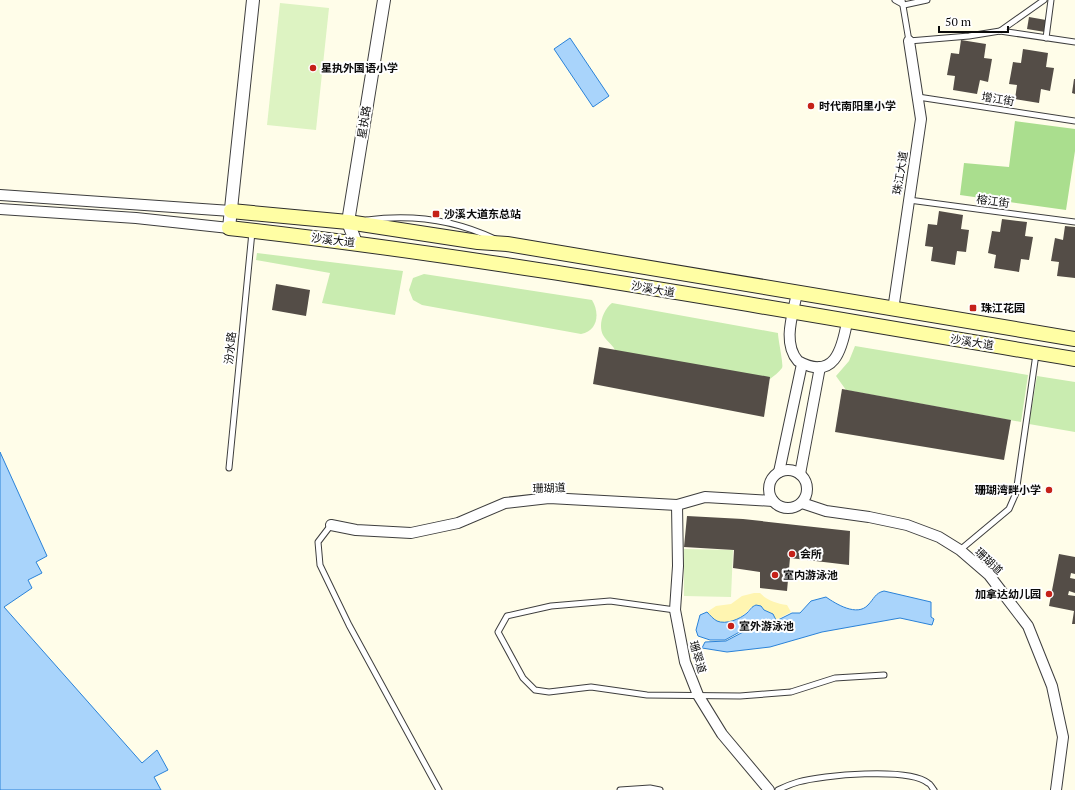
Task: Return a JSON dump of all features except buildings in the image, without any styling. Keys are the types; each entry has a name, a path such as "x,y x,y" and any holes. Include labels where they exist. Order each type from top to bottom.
{"main road":[{"name":"沙溪大道","path":"231,211 348,222 470,241 507,244 893,310 1075,339"},
{"name":"沙溪大道","path":"229,228 356,243 540,269 793,313 1075,359"}],"street":[{"path":"0,209 136,218 229,228 253,0"},
{"name":"星执路","path":"348,222 384,0"},
{"name":"珠江大道","path":"893,310 921,119 909,41"},
{"path":"0,195 231,211"},
{"path":"348,222 356,243"},
{"path":"796,293 790,346 794,357 802,364 820,367 826,366 836,359 843,345 847,322"},
{"path":"779,472 802,364"},
{"path":"800,474 820,367"},
{"path":"790,470 800,474 806,480 808,488 807,496 802,503 795,507 787,508 779,506 773,501 769,494 773,477 779,472 790,470"},
{"name":"珊瑚道","path":"331,525 356,530 411,533 458,523 505,503 549,498 677,506 705,497 773,501"},
{"name":"珊瑚道","path":"802,503 826,511 869,517 907,525 939,537 960,550 989,575 1028,626 1052,686 1063,737 1056,790"},
{"name":"珊翠道","path":"677,506 678,566 675,610 685,662 698,695 722,734 769,790"}],"lane":[{"path":"895,0 903,3 927,0"},
{"path":"1000,31 1044,0"},
{"path":"1046,38 1051,0"},
{"path":"903,3 909,41 970,36 1000,31 1075,42"},
{"name":"增江街","path":"918,97 1075,121"},
{"name":"榕江街","path":"908,200 1075,222"},
{"name":"汾水路","path":"228,468 252,231"},
{"path":"960,550 1008,509 1016,493 1036,353"},
{"path":"331,525 318,542 320,565 349,625 439,790"},
{"path":"675,610 610,601 551,606 507,616 498,632 523,678 535,690 549,692 591,687 647,695 740,696 791,692 835,678 884,675"},
{"path":"778,790 797,782 827,776 862,773 907,776 928,782 934,790"},
{"path":"620,790 650,788 660,790"}],"green space":[{"path":"280,3 329,8 316,130 267,125"},
{"path":"1015,121 1075,129 1075,151 1066,210 960,195 964,163 1009,167"},
{"path":"257,253 403,271 395,315 322,303 330,273 256,260"},
{"path":"424,274 592,300 596,310 596,321 591,329 581,334 422,305 413,300 409,290 413,278"},
{"path":"612,303 778,333 782,368 770,379 616,353 614,348 603,335 601,327 602,318"},
{"path":"855,346 1028,375 1021,422 846,390 836,376 849,361"},
{"path":"1037,376 1075,382 1075,432 1029,424"},
{"path":"684,549 733,550 731,597 684,596"}],"sand":[{"path":"760,593 772,601 787,605 791,612 776,620 769,612 751,607 736,620 726,623 717,621 707,612 716,606 731,604 742,596"}],"water":[{"path":"570,38 609,96 593,107 554,49"},
{"path":"0,452 47,556 36,562 42,573 28,580 32,588 4,607 142,763 157,750 168,770 154,777 161,790 0,790"},
{"path":"884,591 931,602 931,617 934,619 932,625 900,618 822,632 770,647 727,652 702,648 705,642 726,641 745,631 758,630 792,613 800,613 811,601 826,597 841,606 858,610 868,605 877,595"},
{"name":"室外游泳池","path":"756,605 761,606 764,610 773,614 776,620 758,629 745,629 725,640 710,640 698,636 696,630 700,615 707,612 717,621 729,622 744,615"}],"place":[{"name":"星执外国语小学","path":"313,68"},
{"name":"时代南阳里小学","path":"811,106"},
{"name":"沙溪大道东总站","path":"436,214"},
{"name":"珠江花园","path":"973,308"},
{"name":"珊瑚湾畔小学","path":"1049,490"},
{"name":"会所","path":"792,554"},
{"name":"室内游泳池","path":"775,575"},
{"name":"加拿达幼儿园","path":"1049,594"},
{"name":"室外游泳池","path":"731,626"}]}
